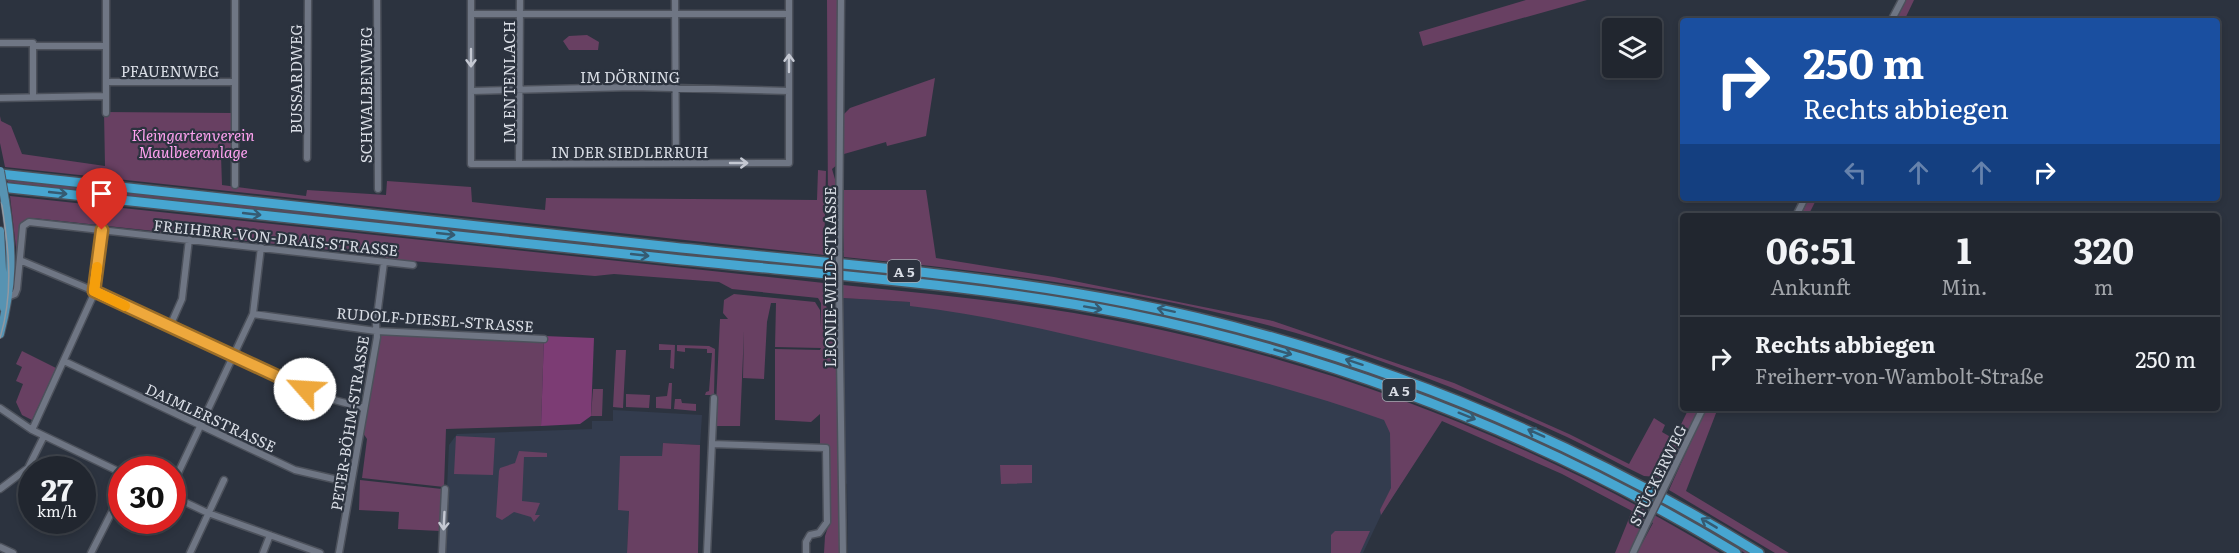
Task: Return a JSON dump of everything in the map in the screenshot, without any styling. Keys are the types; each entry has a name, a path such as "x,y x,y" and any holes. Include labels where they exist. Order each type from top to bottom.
{"highway":[{"name":"A 5","path":"0,173 998,282 1160,309 1329,354 1455,399 1612,469 1759,553"},
{"name":"A 5","path":"0,187 959,289 1124,314 1278,351 1435,403 1591,472 1736,553"}],"main road":[{"path":"0,173 11,251 10,296 2,315"},
{"path":"0,231 4,262 0,334"}],"street":[{"path":"106,0 106,112"},
{"path":"235,0 235,185"},
{"name":"BUSSARDWEG","path":"307,158 308,0"},
{"name":"SCHWALBENWEG","path":"377,0 378,189"},
{"path":"471,0 471,91"},
{"name":"IM ENTENLACH","path":"519,163 520,0"},
{"path":"675,0 675,164"},
{"path":"789,0 789,91"},
{"name":"LEONIE-WILD-STRASSE","path":"841,0 839,290 843,553"},
{"path":"1893,18 1902,0"},
{"path":"471,14 789,14"},
{"path":"0,43 106,46"},
{"path":"31,44 33,96"},
{"name":"PFAUENWEG","path":"106,82 235,82"},
{"name":"IM DÖRNING","path":"471,91 519,88 675,88 789,91"},
{"name":"IN DER SIEDLERRUH","path":"471,91 471,164 675,164 789,163 789,91"},
{"path":"1,99 30,99 33,96 106,96"},
{"name":"FREIHERR-VON-DRAIS-STRASSE","path":"22,261 23,226 29,222 412,265"},
{"path":"32,430 94,291 102,230"},
{"path":"170,326 182,299 189,239"},
{"path":"186,457 253,314 261,247"},
{"path":"10,296 15,294 22,261 94,291 323,397 364,408"},
{"name":"PETER-BÖHM-STRASSE","path":"339,553 364,408 384,262"},
{"name":"RUDOLF-DIESEL-STRASSE","path":"253,314 376,330 544,339"},
{"name":"DAIMLERSTRASSE","path":"63,361 295,470 351,483"},
{"path":"707,553 714,398"},
{"path":"0,408 32,430 108,466"},
{"name":"STÜCKERWEG","path":"1633,553 1702,411"},
{"path":"0,489 26,471 44,436"},
{"path":"712,444 826,448 827,522 819,533 810,535 806,542 806,553"},
{"path":"190,553 224,480"},
{"path":"442,553 445,489"},
{"path":"186,503 208,513 320,553"},
{"path":"92,553 108,520"},
{"path":"263,553 270,535"},
{"path":"0,547 13,553"}],"shaded area":[{"path":"843,298 911,302 1027,314 1441,421 1381,515 1363,553 848,553 847,484 844,483"},
{"path":"544,336 594,338 591,416 580,424 541,426"},
{"path":"613,410 702,415 700,445 663,443 662,457 618,510 629,510 627,553 444,553 449,445 457,434 592,429 592,421 613,421"}],"green space":[{"path":"827,0 837,0 838,164 832,169 837,186 837,218 830,219 828,216"},
{"path":"1526,0 1587,0 1423,46 1419,32"},
{"path":"1906,0 1914,0 1905,18 1897,18"},
{"path":"587,35 599,42 598,50 569,50 563,41 569,36"},
{"path":"935,78 926,136 887,146 886,142 844,154 844,114 850,108"},
{"name":"Kleingartenverein Maulbeeranlage","path":"104,112 231,113 232,154 221,155 222,185 306,196 307,190 386,195 387,181 471,187 472,202 545,210 546,198 817,200 818,170 826,171 824,255 5,167 0,143 0,116 1,121 11,126 22,154 105,166"},
{"path":"7,180 990,285 1092,301 1192,323 1289,348 1384,379 1477,415 1569,455 1660,501 1750,553 1745,553 1654,501 1563,455 1471,414 1377,379 1282,348 1184,323 1084,303 981,287 29,185"},
{"path":"842,190 926,190 936,258 1054,277 1273,321 1454,383 1569,434 1629,464 1654,418 1665,425 1662,432 1674,439 1688,411 1698,411 1662,482 1657,477 1644,476 1567,437 1446,385 1353,351 1263,324 1204,309 1085,287 965,270 844,257"},
{"path":"10,196 824,283 824,301 829,313 836,307 840,553 824,553 828,527 829,446 820,445 820,414 811,422 775,420 775,349 820,350 821,348 775,347 776,303 771,303 767,322 764,379 743,378 744,331 740,426 715,426 720,319 728,319 723,313 724,300 734,294 815,302 820,310 821,327 821,303 818,298 732,289 719,282 614,274 595,276 387,259 378,255 33,218 20,228 20,256 17,256"},
{"path":"1808,201 1816,201 1810,213 1802,213"},
{"path":"843,285 1074,313 1244,350 1327,374 1489,435 1567,470 1645,510 1720,553 1637,553 1653,523 1645,518 1630,553 1615,553 1632,511 1562,474 1442,421 1381,515 1380,510 1391,488 1390,433 1384,420 1319,398 1254,380 1068,335 990,318 910,306 910,302 843,298"},
{"path":"379,333 544,336 541,426 446,429 444,487 362,478 367,439 363,433"},
{"path":"659,344 675,345 674,369 670,368 671,350 659,350"},
{"path":"677,345 709,346 715,349 714,395 705,395 709,391 712,353 707,353 707,349 685,348 685,352 677,351"},
{"path":"616,350 626,350 623,408 613,407"},
{"path":"22,351 56,368 32,420 22,415 16,402 23,384 16,381 22,367 16,364"},
{"path":"669,383 672,383 671,409 656,408 656,397 667,396"},
{"path":"593,389 603,389 602,416 591,416"},
{"path":"626,394 650,395 649,408 626,407"},
{"path":"675,399 681,399 682,403 696,404 696,411 674,409"},
{"path":"1705,411 1717,411 1686,491 1789,553 1775,553 1669,490"},
{"path":"456,436 495,438 493,475 454,474"},
{"path":"663,443 700,445 698,553 627,553 629,511 618,510 620,456 662,456"},
{"path":"519,451 547,453 547,457 524,457 522,501 540,503 535,515 540,515 534,522 531,517 514,512 502,520 496,517 500,468 515,463"},
{"path":"1000,465 1032,465 1032,483 1001,484"},
{"path":"360,480 442,489 440,531 398,529 399,512 359,510"},
{"path":"1335,531 1370,531 1360,553 1331,553 1331,535"}],"tram line":[{"path":"0,193 9,266 5,320 0,338"}],"slow traffic":[{"path":"97,267 94,291 125,306"}],"route":[{"path":"102,230 94,291 305,389"}]}
